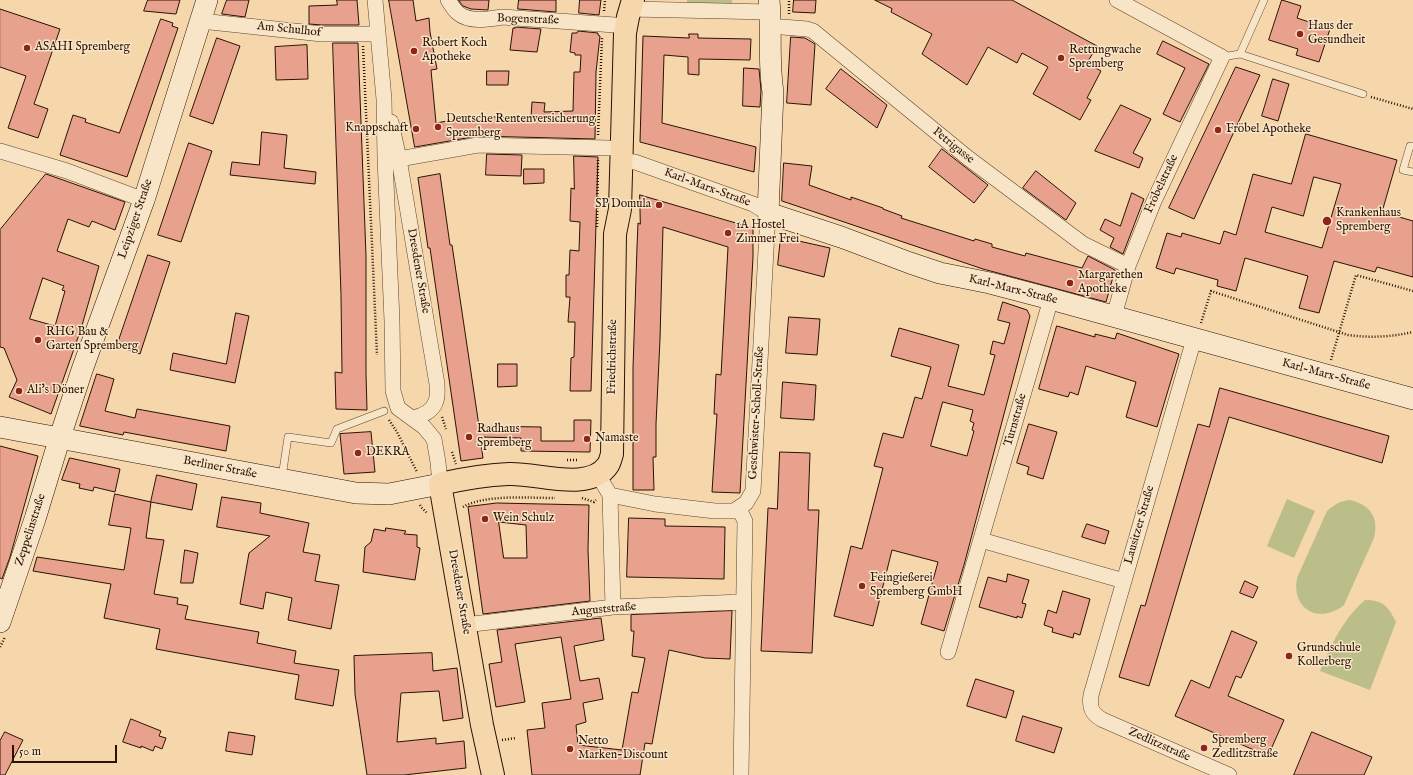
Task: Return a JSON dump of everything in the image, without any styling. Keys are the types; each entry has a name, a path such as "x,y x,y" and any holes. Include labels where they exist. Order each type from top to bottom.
{"main road":[{"name":"Leipziger Straße","path":"60,437 85,362 144,200 207,0"},
{"name":"Friedrichstraße","path":"598,475 609,465 612,454 606,234 610,152 609,25 628,3"},
{"name":"Friedrichstraße","path":"610,152 628,3"},
{"name":"Geschwister-Scholl-Straße","path":"768,213 773,92 778,76 777,16"},
{"name":"Karl-Marx-Straße","path":"768,213 842,237 940,273 990,283 1114,316 1197,333 1413,399"},
{"name":"Berliner Straße","path":"0,427 356,493 420,497 440,476"},
{"name":"Zeppelinstraße","path":"0,622 35,519 60,437"},
{"path":"440,476 460,480 509,474 570,480 591,478 598,475"},
{"name":"Dresdener Straße","path":"440,476 492,775"}],"street":[{"name":"Dresdener Straße","path":"375,0 384,114 392,322 393,391 398,408 424,427 434,439 440,476"},
{"name":"Bogenstraße","path":"448,0 459,14 473,19 487,19 502,16 609,25"},
{"path":"1118,0 1222,57"},
{"name":"Petrigasse","path":"628,3 777,16 813,31 968,158 1083,244 1128,266"},
{"name":"Am Schulhof","path":"201,21 322,34 378,34"},
{"name":"Fröbelstraße","path":"1114,316 1128,266 1154,201 1222,57"},
{"name":"Dresdener Straße","path":"384,114 386,114 390,119 399,159 437,384 436,401 429,411 419,417 413,418"},
{"name":"Karl-Marx-Straße","path":"399,159 478,145 610,152 753,204 768,213"},
{"path":"0,151 67,171 144,200"},
{"name":"Geschwister-Scholl-Straße","path":"739,509 746,503 753,491 768,213"},
{"name":"Turnstraße","path":"948,652 1050,299"},
{"name":"Lausitzer Straße","path":"1092,711 1089,705 1090,696 1197,333"},
{"path":"598,475 610,495 613,607"},
{"path":"610,495 655,504 715,512 734,511 739,509 745,521 741,775"},
{"path":"981,540 1124,581"},
{"name":"Auguststraße","path":"465,625 613,607 743,602"},
{"name":"Zedlitzstraße","path":"1092,711 1096,716 1103,720 1229,775"}],"lane":[{"path":"1240,54 1264,0"},
{"path":"1222,57 1240,54 1363,94"},
{"path":"1413,146 1410,146 1403,170 1413,172"},
{"path":"281,480 288,437 331,443 337,429 384,411"}],"path":[{"path":"605,0 609,25 610,152 606,234"},
{"path":"777,16 789,0"},
{"path":"362,34 377,363"},
{"path":"1363,94 1413,109"},
{"path":"1326,361 1330,362 1356,275 1413,291"},
{"path":"1197,333 1211,291 1339,333 1368,338 1395,336 1413,332"},
{"path":"384,411 397,432 417,472 440,476 463,464"},
{"path":"560,460 581,460"},
{"path":"502,740 516,738"}],"green space":[{"path":"687,0 732,0 732,4 687,3"},
{"path":"1287,499 1315,511 1294,558 1267,546"},
{"path":"1350,500 1363,505 1372,513 1375,524 1374,538 1344,605 1335,611 1325,614 1309,611 1298,598 1296,589 1297,578 1327,511 1338,503"},
{"path":"1365,600 1376,601 1384,605 1396,622 1370,690 1320,671 1338,633 1350,616"}],"building":[{"path":"148,0 180,0 176,14 144,11"},
{"path":"227,0 249,0 245,17 222,14"},
{"path":"337,0 357,0 359,25 309,24 309,6 337,5"},
{"path":"389,0 413,0 416,21 429,18 437,69 431,70 436,123 470,117 531,117 532,102 545,103 544,112 573,111 574,72 580,72 581,55 575,55 575,53 570,52 572,33 577,33 578,31 598,33 600,36 596,72 595,139 478,136 415,147"},
{"path":"459,0 489,0 488,10 471,9 463,6"},
{"path":"519,0 556,0 556,12 518,9"},
{"path":"580,0 601,0 599,15 579,13"},
{"path":"794,0 816,0 815,13 793,12"},
{"name":"Rettungwache Spremberg","path":"875,0 1012,0 1097,46 1087,63 1101,71 1087,98 1091,100 1080,120 1033,94 1048,67 1022,53 1017,63 988,47 967,85 922,54 932,34 891,12 892,9"},
{"name":"Haus der Gesundheit","path":"1282,0 1301,6 1297,18 1330,29 1319,62 1296,55 1298,49 1269,40"},
{"name":"ASAHI Spremberg","path":"0,9 60,29 34,104 48,109 38,138 8,128 26,76 0,67"},
{"path":"161,19 173,23 172,26 178,28 127,177 60,155 73,115 86,119 85,122 119,133"},
{"path":"513,28 541,29 537,52 510,50"},
{"path":"689,34 698,34 698,38 751,39 750,60 699,59 699,75 688,74 688,57 664,55 662,123 756,147 754,172 640,142 643,36 689,38"},
{"path":"791,37 805,38 815,44 811,105 787,103"},
{"path":"217,38 240,46 213,124 190,116"},
{"path":"1163,41 1209,64 1180,122 1163,114 1185,68 1157,54"},
{"path":"333,43 358,43 366,256 367,410 336,409 335,372 342,373"},
{"path":"307,45 308,79 276,80 275,47"},
{"path":"1236,67 1260,75 1194,219 1169,208"},
{"path":"744,68 759,69 761,90 760,107 743,106"},
{"path":"841,69 887,105 877,128 826,89"},
{"path":"487,71 509,71 508,85 487,85"},
{"path":"1273,79 1289,84 1278,121 1262,116"},
{"path":"1121,105 1151,119 1133,153 1143,158 1139,168 1095,151"},
{"path":"262,132 287,135 284,168 316,172 315,184 230,175 232,162 259,165"},
{"path":"1306,134 1397,160 1382,212 1413,221 1413,277 1377,267 1375,272 1334,261 1319,313 1299,308 1308,276 1245,258 1236,291 1217,286 1218,280 1176,268 1174,274 1156,268 1167,233 1181,237 1182,233 1220,244 1224,231 1236,235 1253,174 1291,184","holes":["1314,177 1341,184 1322,248 1265,232 1272,207 1303,216"]},
{"path":"189,143 212,151 181,242 158,235"},
{"path":"942,149 988,185 974,203 929,167"},
{"path":"487,154 522,155 521,176 486,175"},
{"path":"574,156 598,157 591,391 570,391 571,358 574,357 575,322 568,322 570,297 566,297 566,275 569,275 570,250 579,251 580,222 570,221 571,188 574,189"},
{"path":"784,163 812,166 809,185 851,200 851,197 883,208 902,216 901,218 974,241 975,239 992,244 992,247 1025,256 1026,253 1082,268 1088,256 1115,270 1106,302 983,269 782,201"},
{"path":"524,169 544,169 544,183 524,184"},
{"path":"1036,171 1076,203 1066,220 1023,188"},
{"path":"46,174 125,202 115,230 92,221 89,227 68,219 57,251 99,266 81,329 51,414 9,397 17,380 4,348 0,347 0,230","holes":["43,278 64,286 62,290 65,291 55,326 30,319"]},
{"path":"440,174 479,426 541,427 541,441 574,441 574,420 591,420 590,452 521,451 521,438 480,437 483,458 461,461 430,248 428,248 418,178"},
{"path":"1132,193 1144,199 1123,254 1110,247 1114,238 1100,230 1105,219 1120,226"},
{"path":"640,195 753,228 753,257 740,493 712,492 717,414 714,414 716,374 721,375 728,247 663,227 656,457 653,457 654,490 633,490 633,368"},
{"path":"781,237 830,248 824,277 778,265"},
{"path":"148,255 170,262 140,354 117,346"},
{"path":"1003,302 1027,310 1030,316 964,565 944,631 921,624 938,562 892,550 873,626 834,616 851,546 862,549 883,468 874,466 883,433 903,438 915,397 922,399 931,367 891,356 899,328 959,345 948,386 984,395 995,355 990,354 993,341 1004,344 1010,323 998,320","holes":["943,402 973,410 970,421 974,423 972,430 974,431 967,456 931,446"]},
{"path":"236,313 249,316 235,383 170,370 173,353 226,364"},
{"path":"789,317 820,319 817,355 786,353"},
{"path":"1057,326 1095,337 1095,334 1115,339 1117,333 1179,354 1157,427 1126,417 1136,382 1086,366 1078,395 1070,392 1068,397 1039,389"},
{"path":"498,364 517,364 517,386 498,387"},
{"path":"97,374 114,379 105,411 135,418 137,409 230,426 226,451 124,432 123,435 80,426"},
{"path":"783,382 816,385 814,420 781,418"},
{"path":"1220,388 1389,436 1382,463 1229,417 1149,686 1119,677 1141,605 1145,606 1198,424 1209,427"},
{"path":"1029,424 1057,432 1043,479 1027,474 1029,467 1017,463"},
{"name":"DEKRA","path":"371,432 375,472 344,474 340,434"},
{"path":"0,446 38,456 10,557 2,579 0,578"},
{"path":"780,452 810,453 808,510 819,510 812,653 761,651 768,508 777,509"},
{"path":"70,458 120,469 115,492 94,487 93,491 79,488 80,484 62,480"},
{"path":"157,475 197,484 192,510 151,502"},
{"path":"115,494 151,502 146,538 164,540 154,594 178,598 177,604 188,606 185,619 259,632 257,643 296,651 294,663 339,670 333,706 295,699 299,675 156,649 160,629 104,618 111,584 33,571 37,557 124,570 131,528 109,525"},
{"path":"222,497 261,503 260,513 309,523 303,552 320,555 315,581 339,585 331,629 288,620 292,598 266,592 263,609 240,604 249,553 270,536 217,527"},
{"path":"497,503 589,505 588,550 590,601 483,614 468,507","holes":["499,522 526,525 527,558 504,558"]},
{"path":"629,518 665,519 665,526 725,527 724,579 627,577"},
{"path":"1087,524 1109,531 1105,544 1082,537"},
{"path":"386,528 406,531 404,534 417,535 417,547 420,548 415,580 363,572 365,547 371,542 374,529 385,531"},
{"path":"185,550 198,553 193,583 181,583"},
{"path":"1008,574 1029,580 1022,603 1026,604 1022,618 1017,616 1017,618 979,607 988,577 1006,582"},
{"path":"1245,581 1258,587 1253,598 1240,593"},
{"path":"1063,591 1090,599 1080,635 1074,633 1073,638 1052,632 1053,628 1044,625 1048,610 1056,613"},
{"path":"732,611 730,659 705,658 669,650 652,744 645,743 640,775 532,775 527,730 545,728 542,703 571,699 561,637 515,644 525,702 496,707 489,664 502,662 497,630 601,618 604,640 574,646 580,681 599,678 603,699 583,703 586,722 576,725 578,745 622,750 632,692 638,693 645,658 632,656 634,631 631,631 631,615"},
{"path":"1232,631 1257,642 1241,678 1236,676 1228,696 1284,720 1268,756 1175,716 1191,680 1209,688"},
{"path":"432,653 433,671 457,668 463,718 443,721 439,691 401,693 397,742 436,738 436,744 464,741 466,768 404,775 367,775 355,694 354,656"},
{"path":"976,679 1014,691 1006,718 967,706"},
{"path":"1023,716 1062,728 1054,753 1016,741"},
{"path":"131,719 161,731 159,736 166,738 162,749 155,746 153,751 141,746 141,748 123,742"},
{"path":"5,732 23,740 5,775 0,775 0,741"},
{"path":"229,732 255,736 252,755 226,751"},
{"path":"1312,732 1372,757 1364,775 1294,775"}],"place":[{"name":"Haus der Gesundheit","path":"1300,34"},
{"name":"ASAHI Spremberg","path":"27,48"},
{"name":"Robert Koch Apotheke","path":"414,51"},
{"name":"Rettungwache Spremberg","path":"1061,58"},
{"name":"Deutsche Rentenversicherung Spremberg","path":"438,127"},
{"name":"Knappschaft","path":"416,129"},
{"name":"Fröbel Apotheke","path":"1218,130"},
{"name":"SP Domula","path":"659,205"},
{"name":"Krankenhaus Spremberg","path":"1327,221"},
{"name":"1A Hostel Zimmer Frei","path":"728,233"},
{"name":"Margarethen Apotheke","path":"1070,283"},
{"name":"RHG Bau & Garten Spremberg","path":"38,340"},
{"name":"Ali's Döner","path":"19,391"},
{"name":"Radhaus Spremberg","path":"469,437"},
{"name":"Namaste","path":"587,439"},
{"name":"DEKRA","path":"358,453"},
{"name":"Wein Schulz","path":"485,519"},
{"name":"Feingießerei Spremberg GmbH","path":"862,586"},
{"name":"Grundschule Kollerberg","path":"1289,656"},
{"name":"Spremberg Zedlitzstraße","path":"1204,748"},
{"name":"Netto Marken-Discount","path":"570,749"}]}
